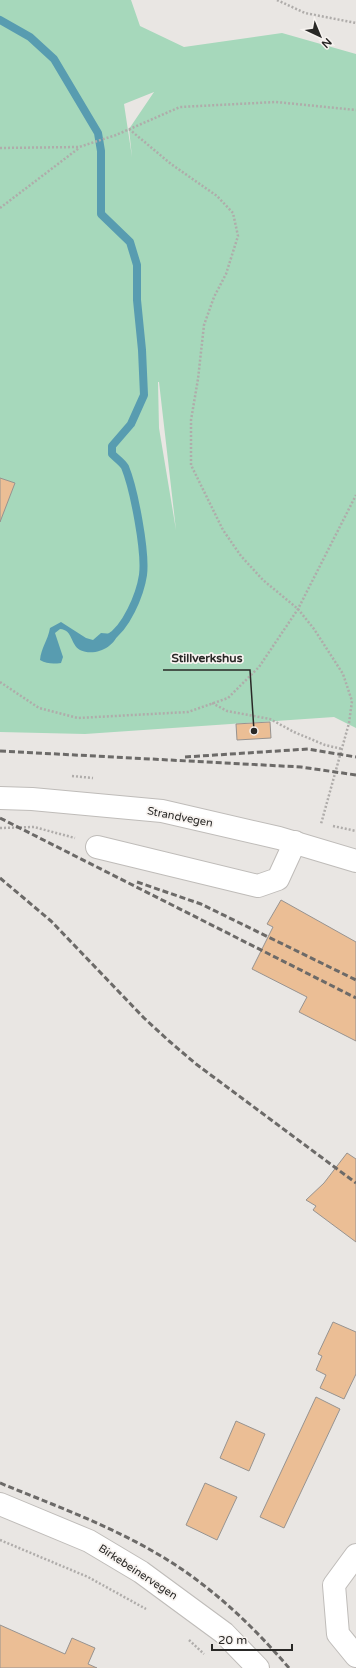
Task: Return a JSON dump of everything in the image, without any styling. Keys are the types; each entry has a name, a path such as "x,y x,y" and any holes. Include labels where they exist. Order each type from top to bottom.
{"main road":[{"name":"Strandvegen","path":"0,798 32,799 162,812 295,842 356,861"},
{"path":"98,847 258,886 278,879 295,842"},
{"name":"Birkebeinervegen","path":"0,1504 89,1541 141,1572 224,1633 258,1668"},
{"path":"356,1555 334,1585 338,1634 356,1656"}],"path":[{"path":"277,0 305,13 356,23"},
{"path":"0,148 79,147 116,135 180,107 276,102 356,110"},
{"path":"129,129 171,164 217,196 233,213 238,236 226,274 214,297 204,325 198,379 191,420 191,465 223,530 241,556 263,580 298,609 314,629 342,674 352,701 349,723 321,825"},
{"path":"0,208 79,147"},
{"path":"0,682 39,708 78,718 188,712 228,698 259,667 298,609 356,495"},
{"path":"212,703 227,711 270,719 294,732 325,745 342,749"},
{"path":"0,828 34,827 60,833 98,847"},
{"path":"0,1540 88,1577 149,1611"},
{"path":"188,1640 204,1654"}],"green space":[{"path":"0,0 131,0 140,26 184,47 282,33 356,54 356,728 334,717 85,734 0,732","holes":["154,92 129,129 132,157 124,104","159,382 176,530 159,428"]}],"water":[{"path":"61,622 86,638 93,640 101,633 118,633 113,643 104,649 86,652 80,650 74,644 67,632 60,629 55,633 63,657 61,663 55,664 40,660 50,628"}],"building":[{"path":"0,478 15,483 0,522"},
{"path":"270,722 271,738 237,740 236,724"},
{"path":"281,900 356,942 356,1041 299,1012 307,997 252,969 273,927 267,924"},
{"path":"347,1153 356,1159 356,1242 313,1210 316,1206 306,1200 324,1183"},
{"path":"333,1322 356,1332 356,1374 344,1399 320,1388 326,1375 316,1370 322,1356 318,1354"},
{"path":"316,1397 340,1409 284,1528 260,1517"},
{"path":"236,1421 265,1434 249,1471 220,1458"},
{"path":"205,1483 237,1497 217,1540 186,1525"},
{"path":"0,1625 65,1654 72,1638 95,1648 88,1664 97,1668 0,1668"}],"waterway":[{"path":"0,20 30,37 54,59 98,133 101,151 101,214 130,242 137,265 137,300 142,350 144,395 131,424 112,446 112,454 125,467 132,490 143,552 143,575 139,592 131,610 121,627 109,638"}],"railway":[{"path":"185,757 308,749 356,757"},
{"path":"0,751 301,767 356,775"},
{"path":"0,818 356,998"},
{"path":"0,878 51,921 144,1018 169,1041 196,1064 356,1183"},
{"path":"137,882 201,904 356,980"},
{"path":"0,1483 105,1527 146,1547 166,1559 200,1582 232,1609 261,1637 289,1668"}],"place":[{"name":"Stillverkshus","path":"254,731"}]}
